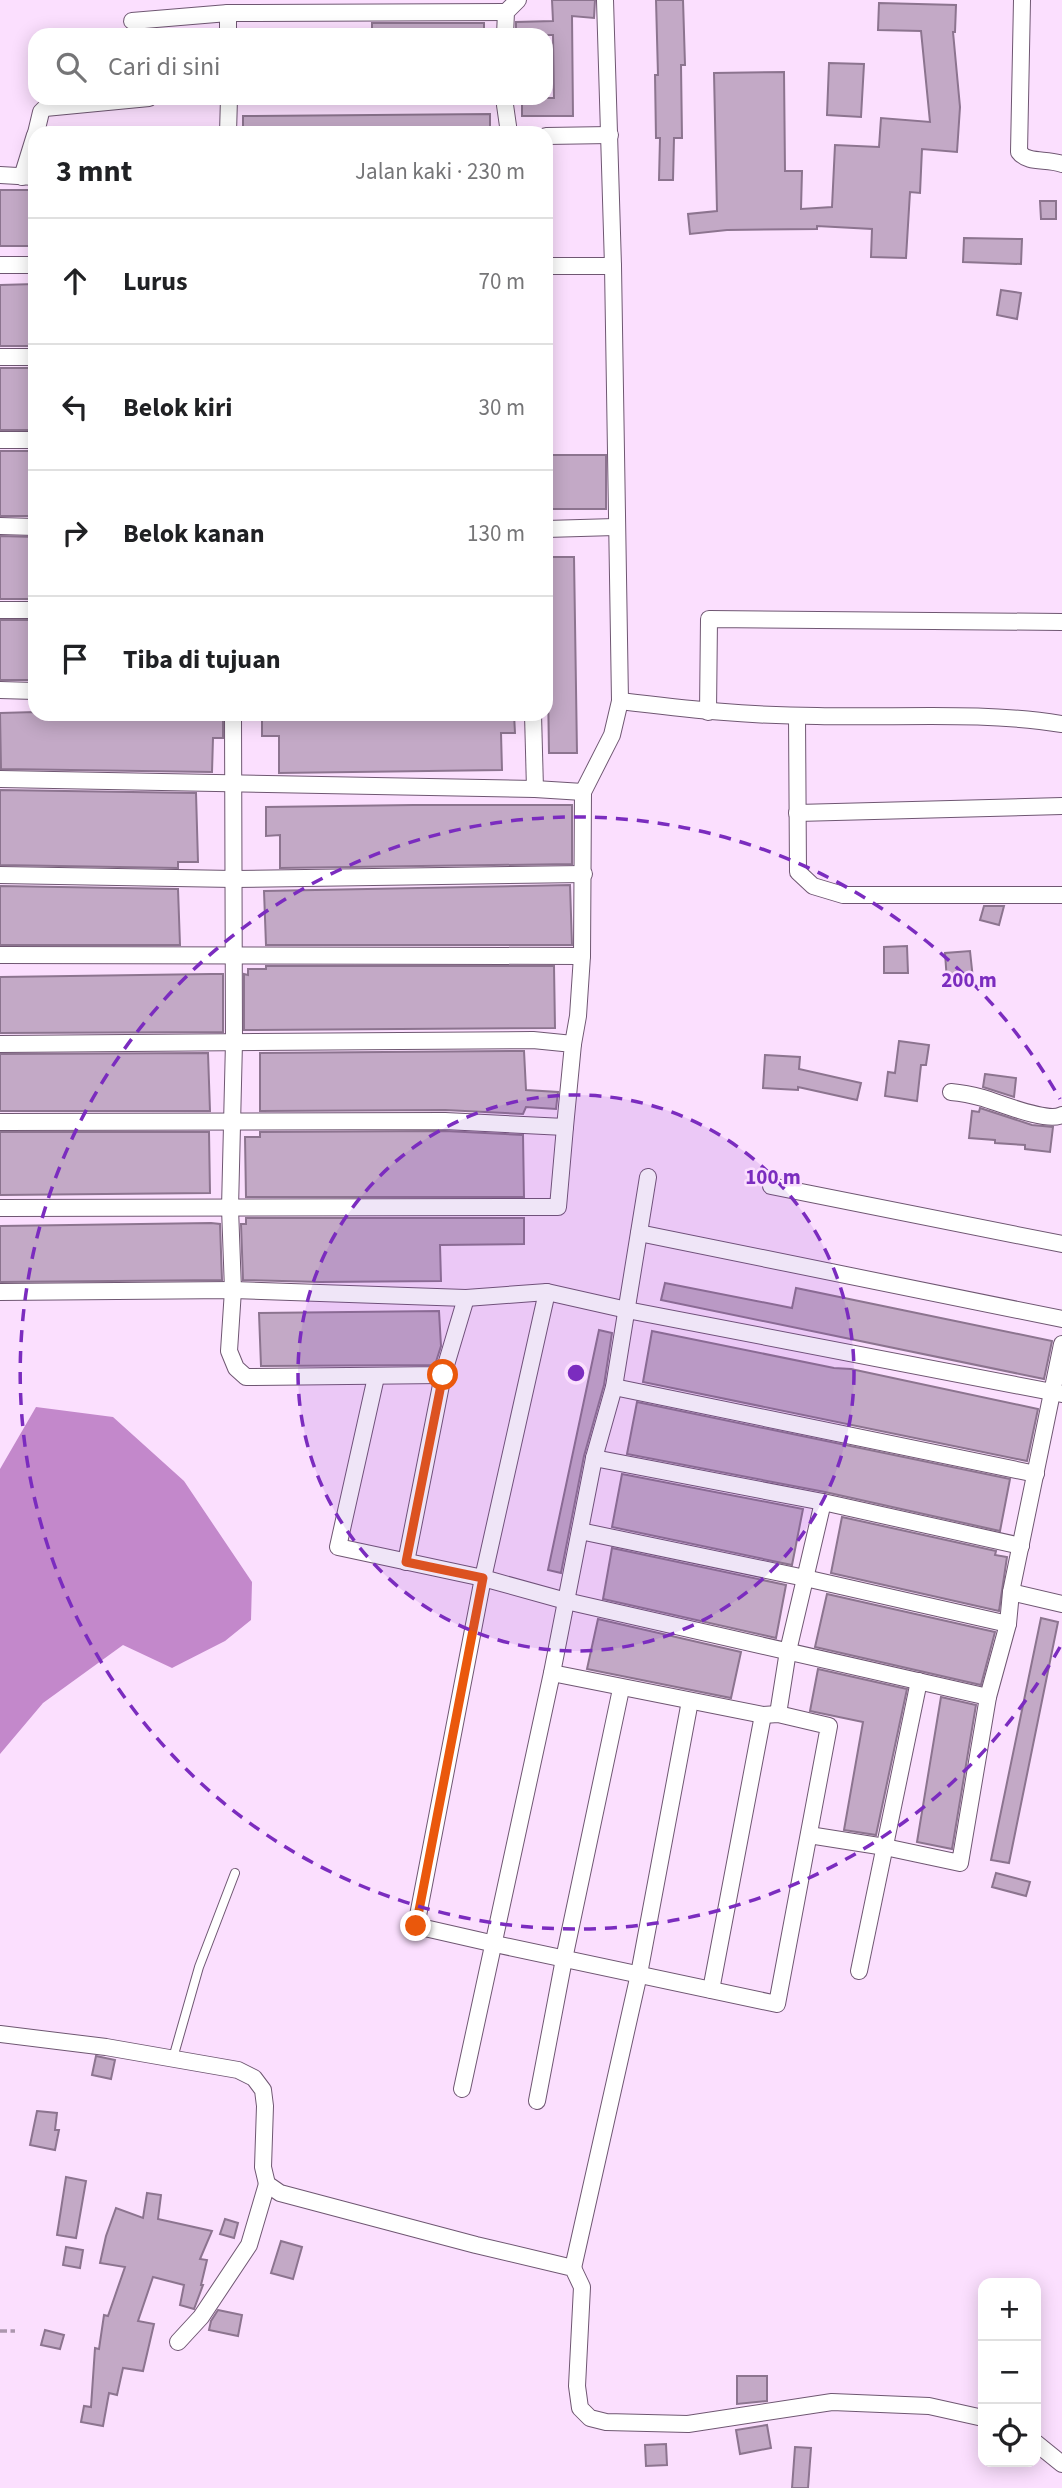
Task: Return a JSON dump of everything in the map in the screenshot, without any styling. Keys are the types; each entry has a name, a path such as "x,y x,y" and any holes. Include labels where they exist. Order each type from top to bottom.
{"street":[{"path":"505,28 506,12 518,0"},
{"path":"0,1208 558,1207 582,956 583,792 611,735 620,701 615,527 613,266 605,0"},
{"path":"1022,0 1019,152 1022,157 1030,160 1045,159 1062,164"},
{"path":"132,21 325,6 506,12"},
{"path":"228,13 228,28"},
{"path":"37,126 45,108 76,105"},
{"path":"228,126 229,105"},
{"path":"505,105 508,126"},
{"path":"553,136 610,135"},
{"path":"0,175 28,177"},
{"path":"0,265 28,265"},
{"path":"553,266 613,266"},
{"path":"0,357 28,357"},
{"path":"0,440 28,440"},
{"path":"0,526 28,527"},
{"path":"553,529 615,527"},
{"path":"0,610 28,610"},
{"path":"708,712 709,619 1062,622"},
{"path":"0,690 28,691"},
{"path":"620,701 708,712 797,716 965,715 1062,724"},
{"path":"797,716 798,873 813,886 832,893 1062,895"},
{"path":"233,721 234,1042 230,1208 233,1290 229,1351 236,1368 246,1377 443,1375"},
{"path":"533,721 535,789"},
{"path":"0,779 233,782 583,792"},
{"path":"797,813 1062,806"},
{"path":"0,875 234,879 584,874"},
{"path":"0,955 582,956"},
{"path":"0,1044 533,1040 573,1044"},
{"path":"951,1092 971,1094 1008,1108 1053,1118 1062,1115"},
{"path":"0,1122 445,1121 565,1127"},
{"path":"462,2089 552,1674 594,1458 614,1387 648,1177"},
{"path":"771,1186 1062,1244"},
{"path":"639,1233 1062,1320"},
{"path":"0,1292 233,1290 466,1298 547,1292 627,1310 1058,1393"},
{"path":"547,1292 483,1578 416,1926 777,2004 829,1726 552,1674"},
{"path":"406,1562 443,1375 466,1298"},
{"path":"809,1835 960,1863 988,1697 1009,1625 1012,1592 1036,1474 1058,1393 1062,1344"},
{"path":"376,1377 338,1548 483,1578 565,1601 988,1697"},
{"path":"614,1387 1036,1474"},
{"path":"594,1458 823,1502 1021,1546"},
{"path":"711,1990 770,1714 788,1651 823,1502"},
{"path":"580,1531 805,1578 1009,1625"},
{"path":"1012,1592 1062,1604"},
{"path":"859,1971 919,1681"},
{"path":"537,2101 621,1689"},
{"path":"690,1701 639,1975 573,2268 582,2287 577,2386 580,2407 590,2418 606,2422 688,2424 832,2402 929,2406 978,2417"},
{"path":"0,2034 106,2047 238,2070 254,2078 263,2090 263,2166 267,2184 249,2245 201,2317 178,2342"},
{"path":"267,2184 280,2193 573,2268"},
{"path":"1041,2447 1062,2463"}],"lane":[{"path":"173,2058 199,1967 235,1873"}],"path":[{"path":"0,2331 15,2331"}],"shaded area":[{"path":"36,1407 113,1417 184,1481 252,1582 251,1620 225,1641 172,1668 123,1645 43,1703 0,1754 0,1469"}],"building":[{"path":"552,0 595,0 594,18 572,16 573,116 522,116 522,105 553,105 553,28 516,28 516,22 553,21"},
{"path":"656,0 683,0 685,65 681,65 682,138 674,138 673,180 659,180 660,138 656,138"},
{"path":"879,3 956,5 953,32 960,107 957,152 922,149 920,193 910,192 906,258 871,257 872,229 817,226 817,229 727,230 690,234 688,214 717,211 714,73 784,72 785,171 802,171 801,209 832,207 835,145 879,147 881,118 930,122 921,31 878,30"},
{"path":"372,23 484,23 484,28 372,28"},
{"path":"829,63 864,64 861,117 827,115"},
{"path":"490,114 490,126 243,126 243,116"},
{"path":"0,190 28,190 28,246 0,246"},
{"path":"1040,201 1056,201 1056,219 1041,219"},
{"path":"964,238 1022,239 1021,264 963,262"},
{"path":"28,284 28,346 0,346 0,285"},
{"path":"1001,290 1021,293 1017,319 997,315"},
{"path":"0,368 28,368 28,430 0,430"},
{"path":"0,451 28,451 28,516 0,516"},
{"path":"553,455 606,455 606,509 553,509"},
{"path":"0,536 28,537 28,599 0,599"},
{"path":"553,557 574,557 577,753 549,753 549,721 553,721"},
{"path":"0,620 28,620 28,680 0,680"},
{"path":"28,712 28,721 223,721 223,738 213,738 212,772 1,769 0,713"},
{"path":"262,721 514,721 515,733 501,733 502,770 279,773 279,736 262,736"},
{"path":"0,790 196,793 198,862 178,862 178,868 0,865"},
{"path":"572,805 572,864 280,868 280,835 266,836 266,807"},
{"path":"570,885 572,945 266,945 264,891"},
{"path":"0,886 178,889 180,945 0,945"},
{"path":"984,906 1004,906 999,925 980,920"},
{"path":"907,946 908,973 884,973 884,947"},
{"path":"970,951 973,979 947,981 945,953"},
{"path":"266,966 554,966 555,1028 244,1030 244,974 248,975 248,969 266,969"},
{"path":"223,974 223,1032 0,1033 0,977"},
{"path":"899,1041 929,1045 926,1065 921,1065 917,1101 885,1096 888,1072 895,1073"},
{"path":"524,1051 526,1090 558,1092 556,1109 526,1107 523,1114 445,1110 260,1111 260,1053"},
{"path":"208,1053 210,1111 0,1111 0,1054"},
{"path":"765,1055 800,1057 799,1069 861,1083 857,1100 798,1087 798,1090 763,1088"},
{"path":"985,1074 1016,1078 1014,1097 983,1087"},
{"path":"980,1108 1032,1125 1053,1127 1050,1152 1025,1149 1025,1145 969,1138 972,1111 979,1112"},
{"path":"445,1131 523,1135 524,1197 246,1197 245,1137 260,1137 260,1132"},
{"path":"0,1132 209,1132 210,1193 0,1195"},
{"path":"246,1218 524,1218 524,1244 440,1245 441,1281 243,1280 241,1224 246,1224"},
{"path":"220,1224 222,1280 0,1282 0,1226"},
{"path":"665,1283 792,1308 796,1288 1052,1341 1044,1379 661,1300"},
{"path":"439,1311 441,1346 435,1365 261,1366 259,1313"},
{"path":"599,1330 612,1333 604,1385 584,1456 561,1573 548,1570"},
{"path":"652,1331 834,1368 851,1369 1038,1409 1027,1461 643,1382"},
{"path":"637,1402 1010,1479 1000,1531 825,1492 627,1454"},
{"path":"622,1474 803,1509 792,1565 612,1527"},
{"path":"842,1517 996,1551 995,1555 1007,1557 999,1611 831,1573"},
{"path":"612,1548 786,1585 776,1638 603,1599"},
{"path":"827,1594 995,1632 981,1685 815,1647"},
{"path":"1041,1618 1058,1622 1009,1863 991,1860"},
{"path":"598,1619 741,1652 731,1698 587,1669"},
{"path":"818,1669 907,1689 876,1835 844,1830 863,1722 810,1711"},
{"path":"941,1697 976,1705 952,1849 917,1842"},
{"path":"996,1873 1030,1882 1026,1896 992,1887"},
{"path":"96,2056 115,2060 111,2079 92,2075"},
{"path":"37,2111 57,2113 55,2130 59,2130 55,2150 30,2145"},
{"path":"66,2177 86,2181 76,2238 57,2235"},
{"path":"147,2193 161,2195 158,2219 212,2231 200,2259 207,2260 203,2285 194,2309 180,2305 184,2285 153,2277 138,2321 154,2324 143,2371 123,2368 117,2395 109,2393 103,2426 81,2422 84,2406 91,2407 95,2348 99,2349 104,2315 108,2316 125,2267 100,2263 106,2236 116,2208 143,2218"},
{"path":"225,2219 238,2223 234,2238 220,2234"},
{"path":"281,2241 302,2247 293,2279 271,2273"},
{"path":"66,2247 83,2250 80,2268 63,2265"},
{"path":"218,2310 242,2315 238,2336 209,2330"},
{"path":"45,2330 64,2335 60,2349 41,2345"},
{"path":"737,2376 767,2376 767,2401 737,2404"},
{"path":"767,2425 771,2448 740,2454 736,2430"},
{"path":"666,2444 667,2465 646,2466 645,2445"},
{"path":"795,2447 811,2448 808,2488 792,2488"}],"route":[{"path":"416,1926 483,1578 406,1562 443,1375"}]}
